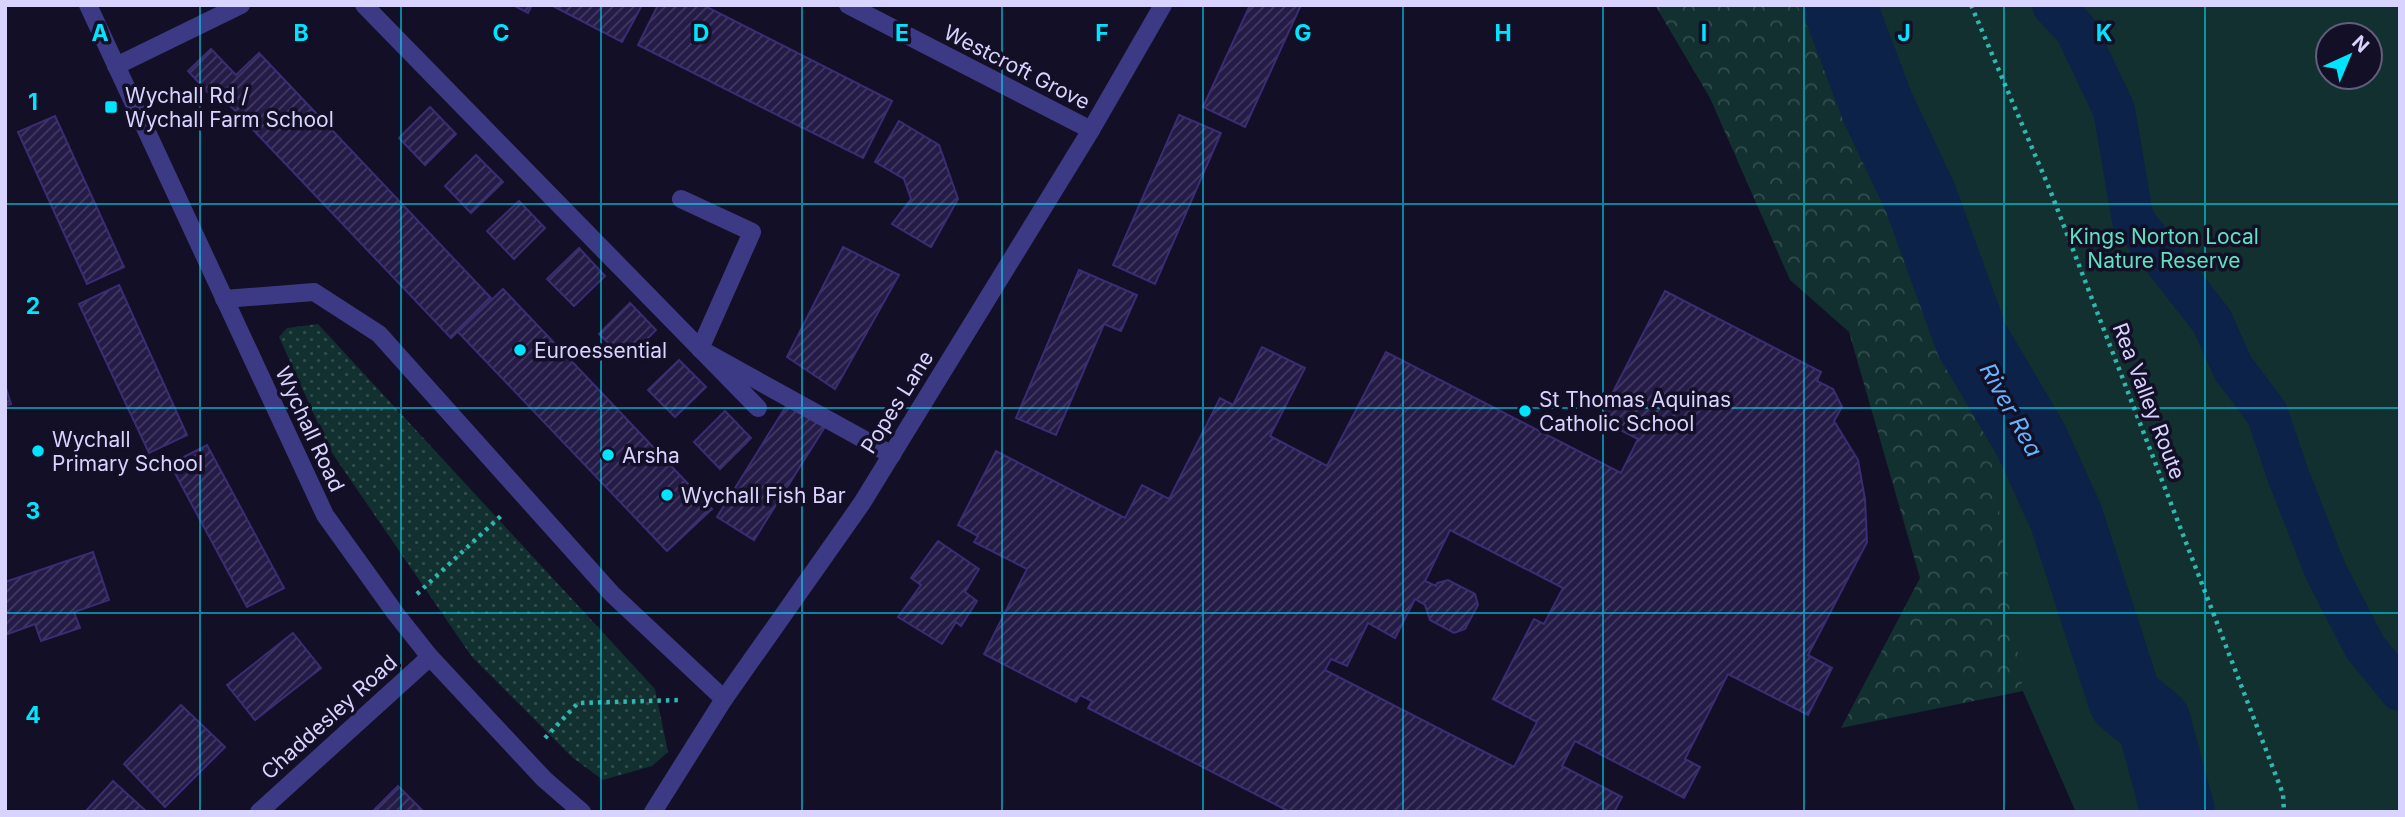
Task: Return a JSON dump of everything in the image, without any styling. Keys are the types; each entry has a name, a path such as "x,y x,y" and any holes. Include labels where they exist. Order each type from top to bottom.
{"street":[{"name":"Wychall Road","path":"88,5 325,515 430,657 544,779 582,812"},
{"path":"116,66 241,5"},
{"path":"364,5 758,408"},
{"name":"Westcroft Grove","path":"848,5 1091,131"},
{"name":"Popes Lane","path":"653,812 724,699 862,503 1091,131 1163,5"},
{"path":"681,199 752,232 700,349"},
{"path":"223,299 314,292 379,334 612,594 724,699"},
{"path":"700,349 892,454"},
{"name":"Chaddesley Road","path":"259,812 430,657"}],"path":[{"name":"Rea Valley Route","path":"1970,5 2050,190 2143,428 2283,794 2284,812"},
{"path":"396,614 523,495"},
{"path":"526,758 578,703 724,699"}],"green space":[{"name":"Kings Norton Local Nature Reserve","path":"1655,5 2400,5 2400,812 2076,812 2023,691 1841,728 1920,578 1849,332 1790,280 1710,98"},
{"name":"Kings Norton Local Nature Reserve","path":"1797,5 2400,5 2400,812 2076,812 2023,691 1988,426"},
{"path":"318,324 655,689 668,752 652,766 603,780 573,758 472,657 330,450 279,337 287,328"}],"building":[{"path":"513,5 532,5 528,13"},
{"path":"551,5 642,5 622,42"},
{"path":"658,5 703,5 892,101 863,158 638,45"},
{"path":"1250,5 1301,5 1245,127 1203,107"},
{"path":"211,49 236,75 259,53 492,299 451,338 220,95 215,100 188,71"},
{"path":"430,107 456,134 425,165 399,138"},
{"path":"1179,115 1221,133 1155,284 1113,265"},
{"path":"55,116 124,267 87,284 18,132"},
{"path":"899,121 939,145 958,199 931,247 892,224 911,199 904,179 875,162"},
{"path":"476,155 503,182 471,213 445,186"},
{"path":"519,201 545,228 514,259 487,231"},
{"path":"843,247 899,275 835,389 787,357"},
{"path":"579,248 605,276 574,306 547,279"},
{"path":"1079,270 1137,295 1121,331 1104,324 1056,435 1016,418"},
{"path":"119,285 187,435 149,453 79,304"},
{"path":"503,289 712,509 667,551 458,332"},
{"path":"1665,291 1821,372 1817,381 1833,389 1842,407 1834,421 1858,460 1865,499 1867,542 1808,655 1832,668 1808,715 1728,674 1685,759 1700,767 1684,798 1575,741 1562,766 1622,797 1614,812 1290,812 1088,708 1092,701 1080,695 1076,702 984,654 1027,569 974,542 978,536 958,525 996,451 1125,518 1142,485 1169,499 1220,398 1233,405 1262,347 1305,368 1270,436 1327,466 1386,352 1621,473 1638,439 1599,419","holes":["1450,530 1563,588 1544,624 1534,619 1493,699 1537,722 1514,767 1325,670 1331,659 1347,666 1368,623 1395,638 1415,599 1425,605 1430,620 1454,633 1465,629 1478,605 1475,594 1448,580 1437,583 1436,586 1425,581"]},
{"path":"630,303 656,330 626,360 599,334"},
{"path":"679,360 706,387 675,417 648,390"},
{"path":"5,385 11,404 5,406"},
{"path":"788,403 826,425 754,540 717,517"},
{"path":"725,411 751,438 720,469 694,442"},
{"path":"207,445 284,588 247,607 170,464"},
{"path":"938,541 979,569 965,592 977,601 961,626 956,622 942,644 898,617 921,585 911,578"},
{"path":"93,552 109,600 74,612 80,628 41,641 35,624 5,635 5,582"},
{"path":"293,633 321,668 255,720 227,685"},
{"path":"181,705 225,747 165,807 124,764"},
{"path":"113,781 147,812 85,812"},
{"path":"398,786 424,812 372,812"}],"waterway":[{"name":"River Rea","path":"1839,5 1878,108 1920,197 1972,340 2031,440 2066,517 2125,699 2154,723 2178,812"},
{"path":"2053,5 2076,30 2114,110 2133,220 2212,321 2233,368 2267,413 2326,572 2365,647 2400,690"}],"place":[{"name":"Wychall Rd / Wychall Farm School","path":"111,107"},
{"name":"Euroessential","path":"520,350"},
{"name":"St Thomas Aquinas Catholic School","path":"1525,411"},
{"name":"Wychall Primary School","path":"38,451"},
{"name":"Arsha","path":"608,455"},
{"name":"Wychall Fish Bar","path":"667,495"}]}
